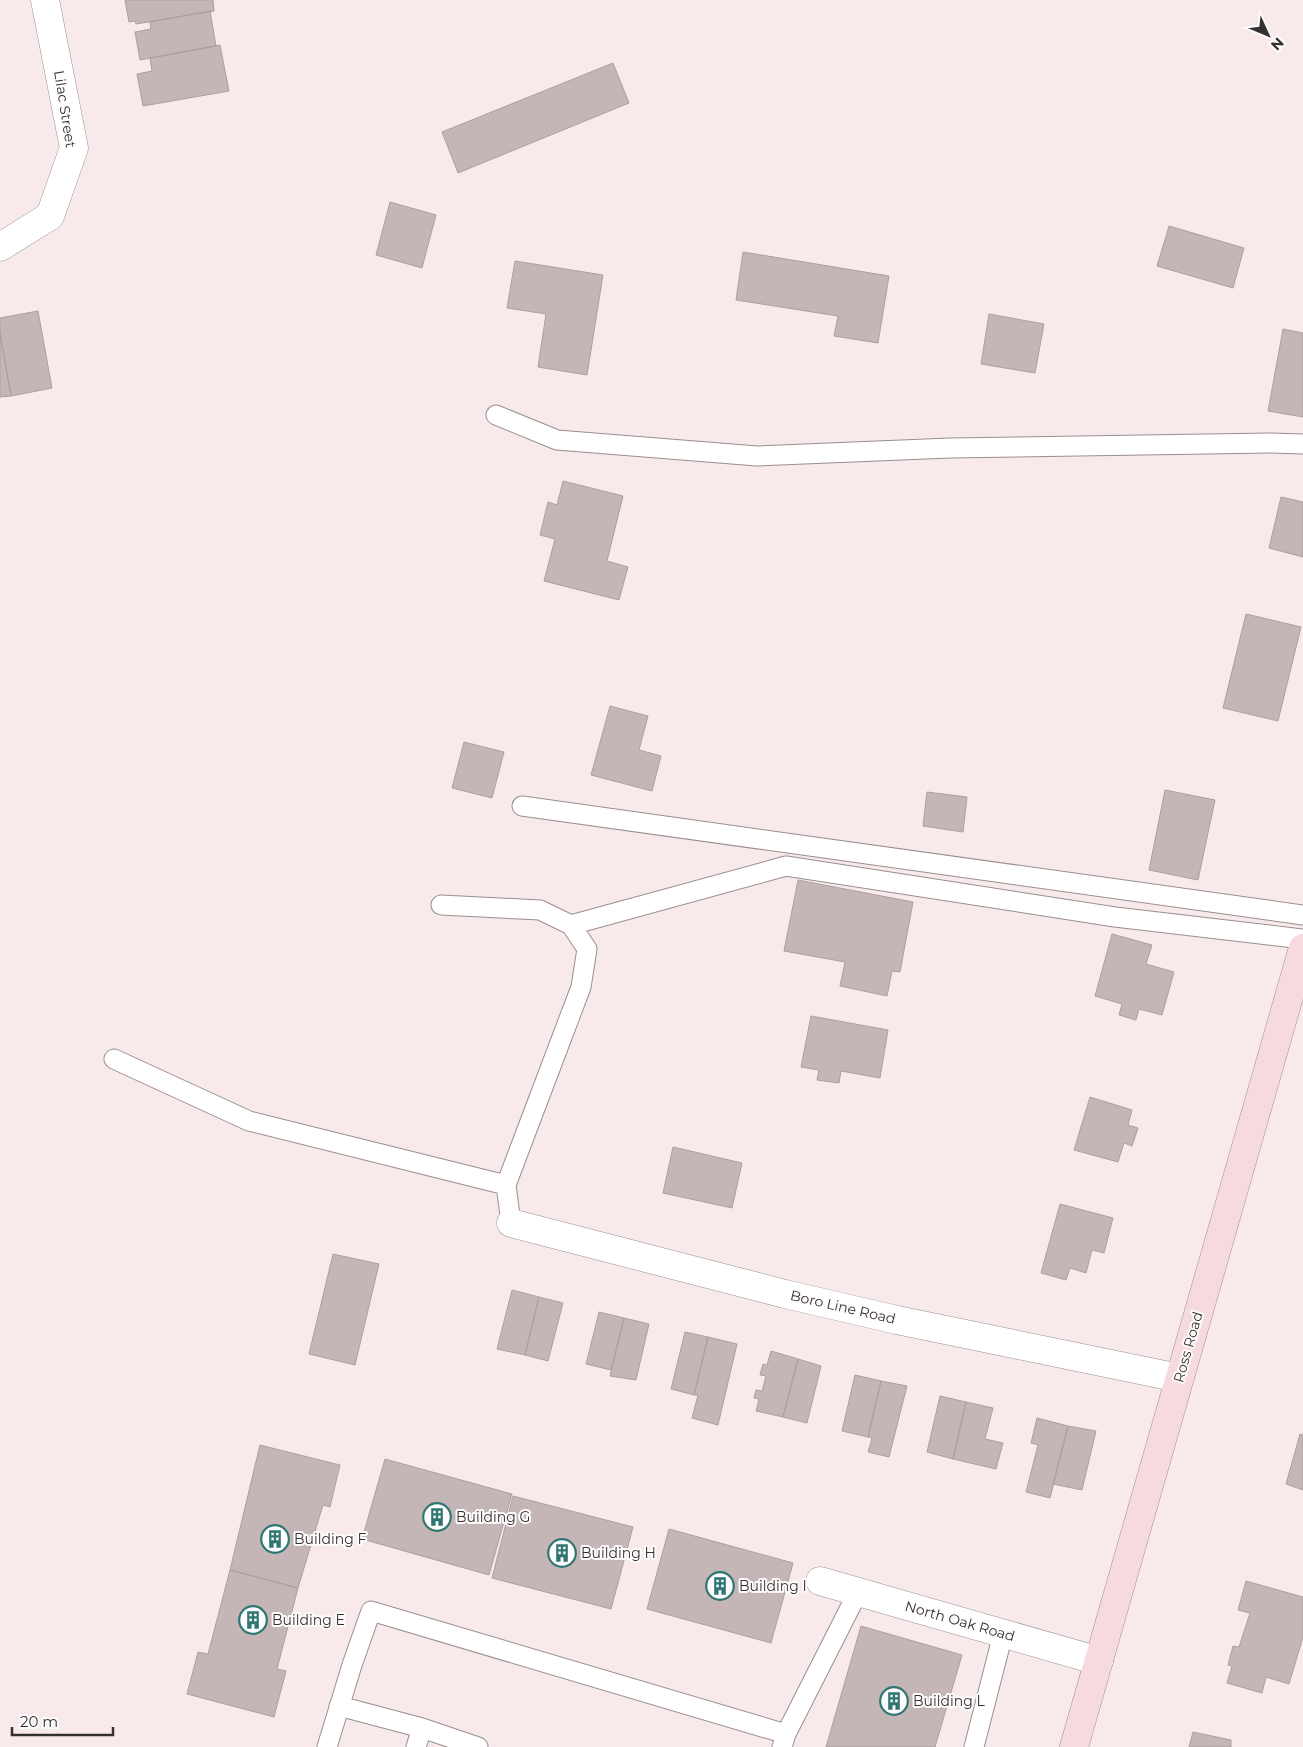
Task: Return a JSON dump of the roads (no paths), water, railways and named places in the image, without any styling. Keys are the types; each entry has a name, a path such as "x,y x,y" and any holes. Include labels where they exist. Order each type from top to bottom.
{"street":[{"name":"Lilac Street","path":"0,247 50,216 74,148 45,0"},
{"name":"Ross Road","path":"1074,1747 1303,948"},
{"name":"Boro Line Road","path":"511,1222 785,1294 897,1320 1179,1378"},
{"name":"North Oak Road","path":"820,1581 1099,1661"}],"lane":[{"path":"496,415 557,440 757,456 950,448 1303,444"},
{"path":"522,806 1303,915"},
{"path":"572,925 786,866 1115,917 1303,939"},
{"path":"441,905 540,910 572,925 587,949 581,987 506,1185 511,1222"},
{"path":"114,1059 249,1120 506,1185"},
{"path":"327,1747 372,1611 784,1740 858,1592"},
{"path":"974,1747 1003,1634"},
{"path":"339,1706 422,1728 478,1747"},
{"path":"416,1747 422,1728"}],"place":[{"name":"Building G","path":"437,1517"},
{"name":"Building F","path":"275,1539"},
{"name":"Building H","path":"562,1553"},
{"name":"Building I","path":"720,1586"},
{"name":"Building E","path":"253,1620"},
{"name":"Building L","path":"894,1701"}]}
